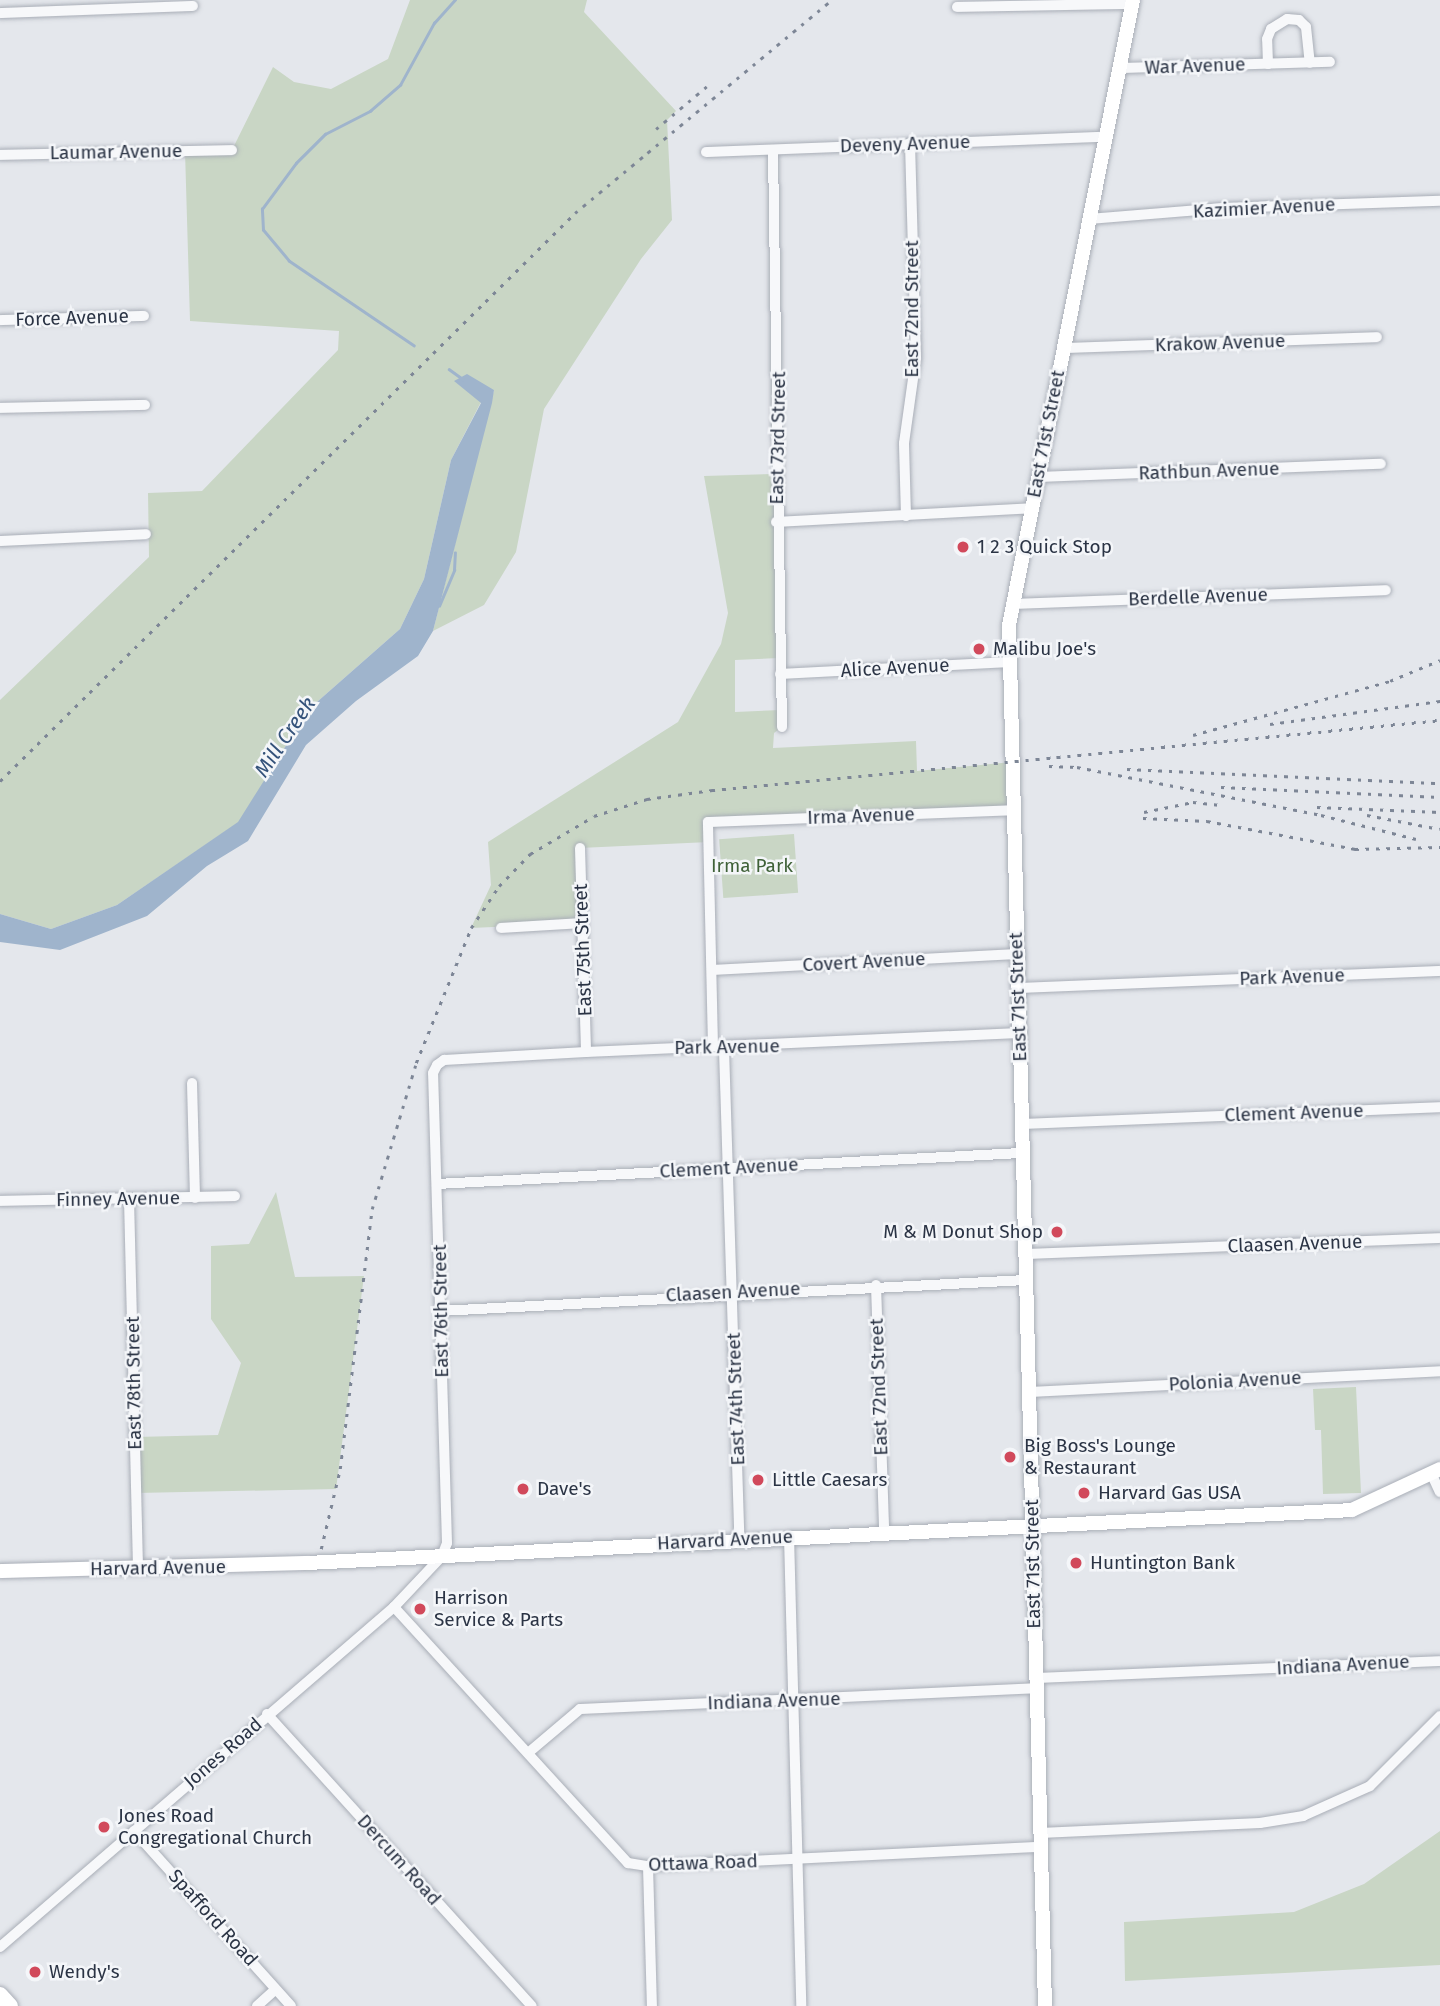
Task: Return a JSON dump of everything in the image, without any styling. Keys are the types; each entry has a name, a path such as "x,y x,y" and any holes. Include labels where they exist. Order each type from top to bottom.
{"main road":[{"name":"East 71st Street","path":"1045,2006 1030,1392 1021,1153 1011,604 1105,137 1122,68 1132,2"},
{"name":"Harvard Avenue","path":"0,1571 442,1556 789,1536 1352,1510 1436,1471"},
{"path":"0,1995 10,2006"}],"street":[{"path":"957,7 1132,2"},
{"path":"0,13 120,4 193,6"},
{"name":"War Avenue","path":"1268,64 1271,29 1287,19 1299,20 1306,27 1310,63"},
{"name":"War Avenue","path":"1122,68 1330,62"},
{"name":"Deveny Avenue","path":"706,152 1105,137"},
{"name":"East 72nd Street","path":"906,516 904,443 916,358 910,143"},
{"name":"East 73rd Street","path":"773,149 779,367 776,522 782,727"},
{"name":"Laumar Avenue","path":"0,155 232,150"},
{"name":"Kazimier Avenue","path":"1089,219 1224,208 1440,201"},
{"name":"Force Avenue","path":"0,320 144,316"},
{"name":"Krakow Avenue","path":"1064,348 1377,337"},
{"path":"0,408 145,405"},
{"name":"Rathbun Avenue","path":"1037,477 1381,464"},
{"path":"776,522 1031,508"},
{"path":"0,541 146,534"},
{"name":"Berdelle Avenue","path":"1011,604 1385,590"},
{"name":"Alice Avenue","path":"780,674 1010,662"},
{"name":"Irma Avenue","path":"712,970 708,822 1014,810"},
{"name":"East 75th Street","path":"580,848 586,1052"},
{"path":"501,928 582,923"},
{"name":"Covert Avenue","path":"712,970 1017,954"},
{"path":"712,970 713,1046"},
{"name":"Park Avenue","path":"1018,988 1440,971"},
{"name":"Park Avenue","path":"437,1065 444,1060 586,1052 713,1046 724,1049 1019,1033"},
{"name":"East 74th Street","path":"724,1049 740,1539"},
{"name":"East 76th Street","path":"437,1065 433,1073 447,1543 442,1556"},
{"path":"192,1083 195,1198"},
{"name":"Clement Avenue","path":"1021,1124 1440,1107"},
{"name":"Clement Avenue","path":"438,1184 1021,1153"},
{"name":"Finney Avenue","path":"0,1201 236,1196"},
{"name":"East 78th Street","path":"129,1199 138,1568"},
{"name":"Claasen Avenue","path":"1025,1254 1440,1238"},
{"name":"Claasen Avenue","path":"440,1311 733,1292 1026,1280"},
{"name":"East 72nd Street","path":"876,1285 884,1532"},
{"name":"Polonia Avenue","path":"1030,1392 1440,1371"},
{"path":"1436,1471 1440,1492"},
{"path":"789,1536 802,2006"},
{"name":"Jones Road","path":"0,1947 394,1606 442,1556"},
{"name":"Ottawa Road","path":"394,1606 628,1863 648,1866 798,1859 1260,1823 1303,1816 1370,1786 1440,1716"},
{"name":"Indiana Avenue","path":"527,1753 580,1709 794,1701 1036,1683 1440,1661"},
{"name":"Dercum Road","path":"267,1714 532,2006"},
{"name":"Spafford Road","path":"134,1831 291,2006"},
{"path":"648,1866 652,2006"},
{"path":"257,2006 276,1989"}],"green space":[{"path":"410,0 587,0 584,12 676,111 667,120 672,220 641,259 544,409 516,552 484,605 433,631 494,390 455,381 481,402 451,460 424,579 400,629 309,709 239,822 117,905 51,929 0,914 0,700 149,557 148,493 202,491 338,350 339,331 190,321 185,151 232,150 273,67 294,82 331,89 388,59"},
{"path":"775,474 779,658 735,660 735,712 781,710 782,727 774,733 773,748 916,741 917,771 1012,762 1014,810 709,822 709,842 580,848 582,923 471,928 491,885 488,842 678,722 721,644 728,613 704,476"},
{"name":"Irma Park","path":"794,834 798,893 723,898 719,839"},
{"path":"276,1192 295,1277 364,1276 336,1489 136,1493 135,1437 218,1435 241,1363 211,1319 211,1246 249,1244"},
{"path":"1356,1387 1361,1493 1323,1494 1321,1430 1315,1430 1313,1389"},
{"path":"1440,1831 1440,1965 1125,1981 1124,1922 1294,1912 1364,1884"}],"water":[{"path":"467,374 494,390 492,403 433,631 418,656 356,701 306,745 248,841 207,866 147,916 60,950 0,942 0,914 51,929 117,905 238,822 309,709 400,629 424,579 451,460 481,403 454,381"}],"waterway":[{"name":"Mill Creek","path":"414,346 289,261 263,230 262,209 296,163 325,134 370,111 400,85 434,23 455,0"},
{"name":"Mill Creek","path":"449,369 463,379"},
{"name":"Mill Creek","path":"439,606 454,570 455,553"}],"railway":[{"path":"0,781 575,213 832,0"},
{"path":"656,129 707,86"},
{"path":"1193,735 1390,681 1440,660"},
{"path":"1270,724 1440,701"},
{"path":"321,1549 340,1469 372,1209 416,1063 471,928 499,886 530,854 594,816 647,799 712,790 1440,720"},
{"path":"1049,766 1077,767 1321,815 1416,839"},
{"path":"1127,769 1440,783"},
{"path":"1221,787 1440,797"},
{"path":"1144,812 1193,802 1223,805"},
{"path":"1317,807 1440,812"},
{"path":"1367,815 1440,829"},
{"path":"1143,818 1207,821 1355,849 1440,847"}],"place":[{"name":"1 2 3 Quick Stop","path":"963,547"},
{"name":"Malibu Joe's","path":"979,649"},
{"name":"M & M Donut Shop","path":"1057,1232"},
{"name":"Big Boss's Lounge & Restaurant","path":"1010,1457"},
{"name":"Little Caesars","path":"758,1480"},
{"name":"Dave's","path":"523,1489"},
{"name":"Harvard Gas USA","path":"1084,1493"},
{"name":"Huntington Bank","path":"1076,1563"},
{"name":"Harrison Service & Parts","path":"420,1609"},
{"name":"Jones Road Congregational Church","path":"104,1827"},
{"name":"Wendy's","path":"35,1972"}]}
